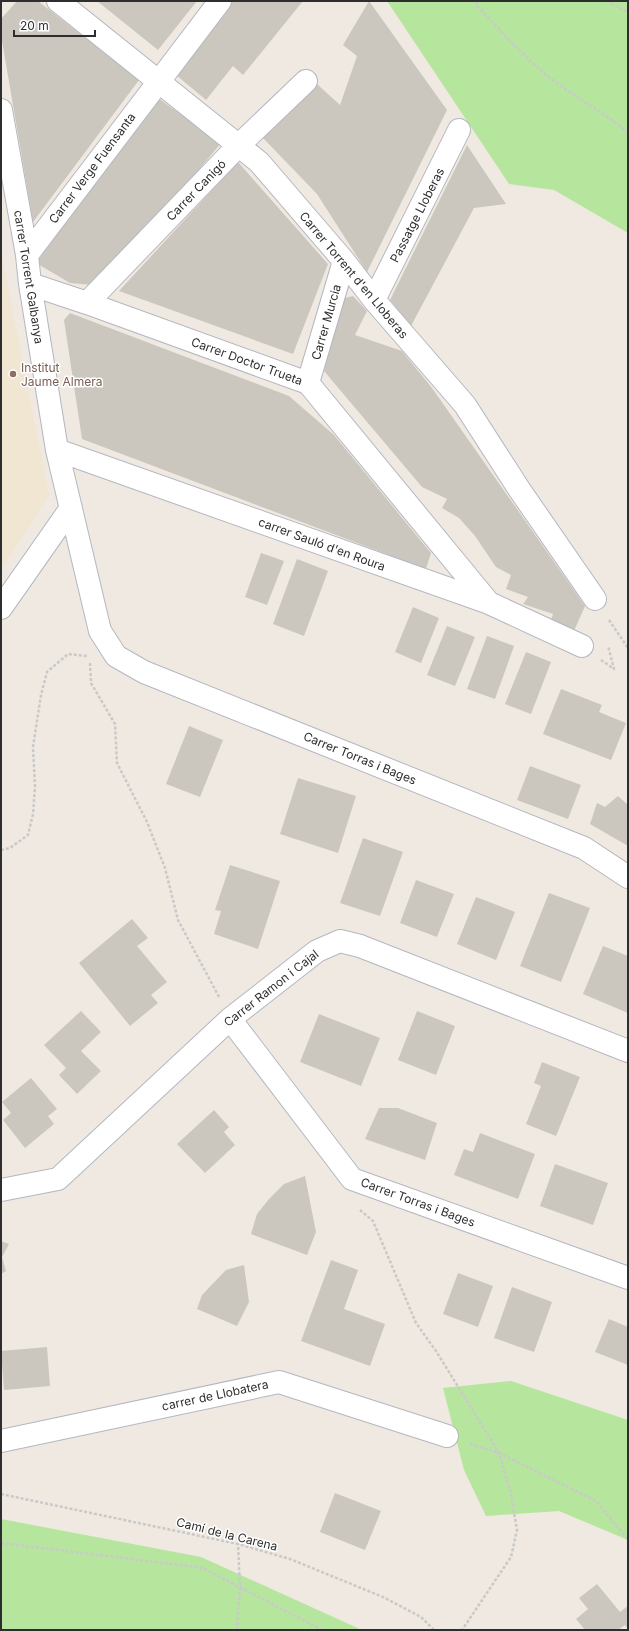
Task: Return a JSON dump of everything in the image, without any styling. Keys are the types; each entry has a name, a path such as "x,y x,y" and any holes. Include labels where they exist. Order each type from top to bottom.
{"street":[{"name":"Carrer Torrent d'en Lloberas","path":"58,1 259,162 344,261 374,300 465,405 519,489 595,600"},
{"name":"Carrer Verge Fuensanta","path":"27,255 220,1"},
{"name":"Carrer Canigó","path":"87,303 238,146 306,80"},
{"name":"carrer Torrent Galbanya","path":"1,110 27,255 30,284 57,450 100,631"},
{"name":"Passatge Lloberas","path":"374,300 459,130"},
{"name":"Carrer Murcia","path":"308,383 344,261"},
{"name":"Carrer Doctor Trueta","path":"30,284 87,303 308,383 489,603"},
{"name":"carrer Sauló d'en Roura","path":"57,450 489,603 582,646"},
{"path":"1,608 71,508"},
{"name":"Carrer Torras i Bages","path":"100,631 116,656 144,672 584,848 628,877"},
{"name":"Carrer Ramon i Cajal","path":"1,1190 58,1179 230,1019 317,951 340,941 360,946 628,1051"},
{"name":"Carrer Torras i Bages","path":"230,1019 352,1179 628,1278"},
{"name":"carrer de Llobatera","path":"1,1441 279,1382 447,1436"}],"path":[{"path":"477,1 477,6 523,54 556,83 602,112 628,132"},
{"path":"606,1 628,12"},
{"path":"595,600 628,648"},
{"path":"1,850 10,848 28,835 33,814 35,787 33,747 41,694 47,672 68,654 89,656 91,683 115,724 118,763 147,822 165,868 178,920 230,1019"},
{"path":"352,1179 354,1205 373,1221 416,1323 436,1351 499,1453 511,1494 517,1530 511,1557 462,1630"},
{"path":"447,1436 499,1453 596,1501 628,1540"},
{"name":"Camí de la Carena","path":"1,1494 238,1544 290,1559 383,1597 421,1617 434,1630"},
{"path":"1,1543 203,1568 322,1630"},
{"path":"237,1630 240,1587 238,1544"}],"shaded area":[{"name":"Institut Jaume Almera","path":"1,253 49,495 1,570"}],"green space":[{"path":"387,1 628,1 628,233 554,190 509,184"},
{"path":"511,1381 628,1420 628,1540 559,1511 486,1516 464,1470 443,1388"},
{"path":"1,1519 201,1557 362,1630 1,1630"}],"building":[{"path":"17,1 38,1 139,80 33,222 1,35 1,19"},
{"path":"97,1 197,1 158,50"},
{"path":"233,1 303,1 243,75 233,66 206,100 175,74"},
{"path":"369,1 447,110 367,272 317,194 263,138 317,84 340,105 357,56 343,45"},
{"path":"158,98 221,143 189,182 92,285 70,283 36,263"},
{"path":"467,145 506,204 474,208 411,326 390,300"},
{"path":"238,162 328,264 293,354 119,291"},
{"path":"353,296 367,311 355,335 402,351 432,388 585,606 574,631 549,625 553,614 523,604 528,597 506,589 511,575 496,567 475,536 459,518 442,508 447,499 422,487 324,371 341,299"},
{"path":"70,313 289,396 334,435 431,553 426,569 82,439 64,320"},
{"path":"261,553 284,561 267,605 245,597"},
{"path":"297,559 328,571 304,636 273,624"},
{"path":"413,607 439,618 421,663 395,652"},
{"path":"447,626 475,637 455,686 427,675"},
{"path":"487,636 514,646 495,699 467,689"},
{"path":"526,652 551,662 531,714 505,704"},
{"path":"561,689 602,705 599,712 626,723 611,760 543,734"},
{"path":"189,726 223,740 200,797 166,784"},
{"path":"530,766 581,785 568,819 517,800"},
{"path":"298,778 356,796 338,853 280,834"},
{"path":"618,796 628,805 628,846 590,824 597,803 605,807"},
{"path":"363,838 403,852 380,916 340,903"},
{"path":"230,865 280,881 258,949 214,934 221,911 215,910"},
{"path":"416,880 454,894 437,937 400,923"},
{"path":"549,893 590,908 561,982 520,966"},
{"path":"476,897 515,912 496,960 457,944"},
{"path":"132,919 148,938 137,946 167,982 151,995 158,1003 130,1026 79,963"},
{"path":"603,946 628,956 628,1013 583,994"},
{"path":"81,1011 101,1032 81,1051 101,1071 77,1094 59,1075 66,1068 44,1045"},
{"path":"417,1011 455,1026 436,1075 398,1060"},
{"path":"319,1014 380,1038 361,1086 300,1062"},
{"path":"542,1062 580,1077 556,1136 526,1124 541,1086 534,1083"},
{"path":"31,1078 57,1109 48,1116 54,1124 25,1148 3,1120 11,1113 2,1102"},
{"path":"379,1108 398,1108 437,1123 425,1160 365,1139"},
{"path":"214,1110 229,1127 224,1132 235,1145 205,1173 177,1144"},
{"path":"480,1133 535,1154 518,1199 454,1175 464,1149 473,1152"},
{"path":"555,1164 608,1183 593,1225 540,1206"},
{"path":"305,1176 316,1232 307,1255 251,1234 257,1214 269,1199 284,1184"},
{"path":"1,1241 9,1244 2,1257 6,1271 1,1274"},
{"path":"331,1260 358,1270 344,1309 385,1324 370,1366 301,1341"},
{"path":"244,1265 249,1302 237,1326 197,1309 202,1295 226,1270"},
{"path":"458,1273 493,1286 478,1327 443,1314"},
{"path":"512,1287 552,1302 534,1352 494,1338"},
{"path":"609,1319 628,1327 628,1365 595,1352"},
{"path":"47,1347 50,1386 4,1390 1,1351"},
{"path":"335,1493 381,1511 365,1550 320,1532"},
{"path":"597,1584 620,1612 628,1606 628,1629 625,1625 618,1630 585,1630 576,1619 588,1609 579,1598"}],"place":[{"name":"Institut Jaume Almera","path":"13,374"}]}
